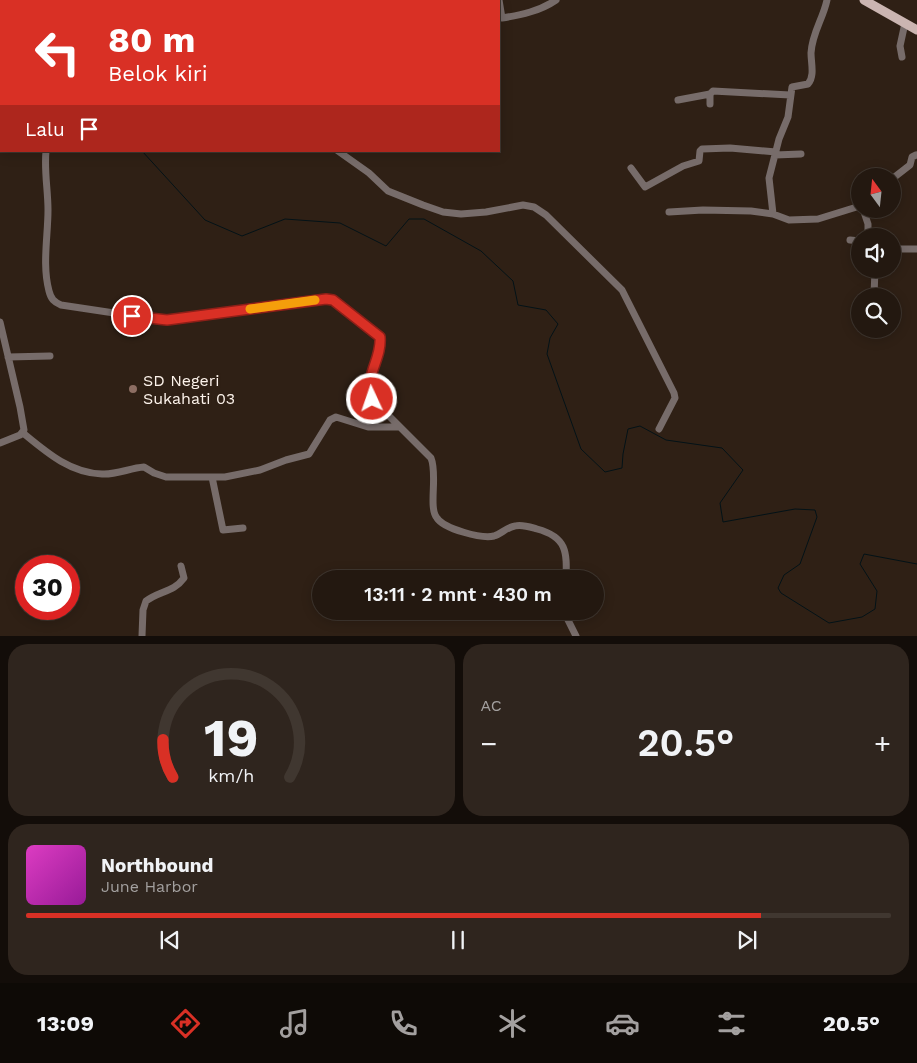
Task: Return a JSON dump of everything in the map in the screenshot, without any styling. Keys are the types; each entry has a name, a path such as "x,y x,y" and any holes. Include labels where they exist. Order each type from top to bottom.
{"main road":[{"path":"864,0 917,30"}],"street":[{"path":"500,6 502,18 525,14 547,6 556,0"},
{"path":"772,214 769,183 781,133 788,117 792,87 808,84 811,81 813,38 822,18 827,0"},
{"path":"902,57 900,46 905,24"},
{"path":"678,100 710,94 713,91 790,95"},
{"path":"710,94 710,104"},
{"path":"631,168 645,186 683,166 699,161 701,150 730,148 775,154 801,154"},
{"path":"46,152 48,207 46,270 49,293 54,302 61,305 167,320 326,299 333,300 380,337 380,348 370,379 372,399 431,458 434,469 433,508 438,521 450,528 485,537 494,536 520,525 551,534 558,538 564,548 567,561 566,570"},
{"path":"339,152 369,173 388,191 423,206 443,212 461,214 486,212 523,205 534,207 546,215 617,283 628,300 674,392 674,398 659,429"},
{"path":"901,172 910,165 912,157 916,156"},
{"path":"669,212 703,210 751,211 772,214 789,220 818,219 851,210"},
{"path":"901,249 917,249"},
{"path":"0,322 22,415 23,433 59,460 87,472 102,474 144,467 166,477 225,477 260,470 309,454 330,420 336,417 368,427 398,426"},
{"path":"8,357 50,356"},
{"path":"0,443 23,433"},
{"path":"212,477 223,530 244,528"},
{"path":"142,636 143,610 146,601 178,585 184,578 181,566"},
{"path":"568,620 576,636"}],"waterway":[{"path":"143,152 205,220 242,236 285,219 340,223 386,246 409,219 424,219 481,251 513,281 518,305 546,310 558,324 550,338 547,354 581,449 605,472 622,468 628,429 640,426 666,440 722,448 743,470 720,503 723,522 795,509 815,510 817,517 800,564 784,575 778,588 781,593 829,623 862,617 875,609 877,591 860,564 864,554 917,564"}],"slow traffic":[{"path":"250,309 315,300"}],"place":[{"name":"SD Negeri Sukahati 03","path":"133,389"}],"route":[{"path":"132,316 167,320 326,299 333,300 380,337 380,348 370,379 372,399"}]}
